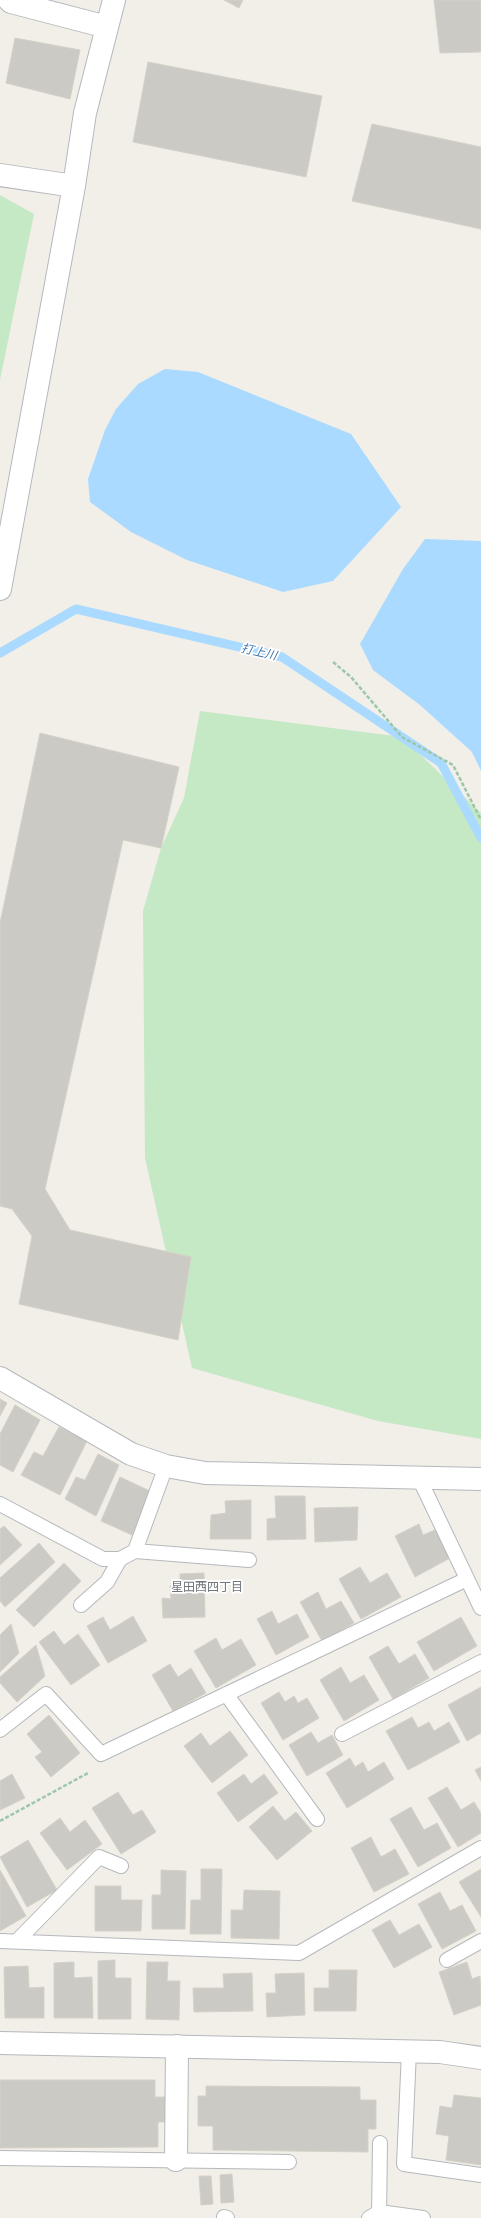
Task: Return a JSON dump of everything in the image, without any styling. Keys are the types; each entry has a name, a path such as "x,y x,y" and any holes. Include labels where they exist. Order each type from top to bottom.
{"street":[{"path":"9,0 11,2 107,27"},
{"path":"0,589 74,186 84,113 114,0"},
{"path":"0,175 74,186"},
{"path":"0,1378 131,1454 166,1466 205,1473 481,1479"},
{"path":"0,2043 409,2051 440,2052 481,2058"},
{"path":"176,2160 177,2046"}],"lane":[{"path":"135,1551 166,1466"},
{"path":"419,1478 481,1608"},
{"path":"0,1504 103,1559 120,1559 135,1551 249,1560"},
{"path":"81,1605 107,1582 120,1559"},
{"path":"0,1730 46,1694 102,1754 467,1578"},
{"path":"342,1734 481,1662"},
{"path":"226,1694 317,1819"},
{"path":"0,1941 18,1940 299,1952 481,1848"},
{"path":"18,1940 99,1857 121,1866"},
{"path":"447,1960 481,1941"},
{"path":"409,2051 404,2164 481,2175"},
{"path":"380,2144 376,2216 423,2218"},
{"path":"0,2158 289,2162"}],"path":[{"path":"334,662 351,677 402,737 453,765 481,820"},
{"path":"0,1822 95,1769 102,1754"}],"green space":[{"path":"0,195 34,214 0,380"},
{"path":"200,711 402,737 481,813 481,1439 378,1421 192,1368 145,1158 143,911 161,848 184,798"}],"water":[{"path":"165,369 198,372 351,434 401,507 333,581 283,592 187,560 131,532 90,502 88,479 105,430 116,409 138,384"},
{"path":"425,539 481,541 481,771 472,752 420,705 373,670 360,644 403,569"}],"building":[{"path":"224,0 243,0 239,8"},
{"path":"434,0 481,0 481,52 440,53"},
{"path":"15,38 80,50 70,99 6,83"},
{"path":"148,62 322,96 306,177 133,142"},
{"path":"372,124 481,147 481,229 352,201"},
{"path":"40,733 179,767 161,848 123,840 45,1189 70,1230 191,1257 178,1340 19,1304 32,1236 12,1209 0,1206 0,923"},
{"path":"0,1399 7,1403 0,1416"},
{"path":"15,1405 40,1420 13,1472 0,1465 0,1434"},
{"path":"59,1427 87,1441 60,1495 21,1475 34,1452 43,1456"},
{"path":"98,1454 119,1465 96,1516 65,1499 76,1477 85,1480"},
{"path":"120,1477 150,1491 132,1535 101,1521"},
{"path":"275,1496 305,1496 306,1539 267,1540 267,1519 276,1518"},
{"path":"251,1500 251,1539 210,1539 211,1515 226,1513 225,1501"},
{"path":"358,1507 357,1540 315,1542 314,1508"},
{"path":"419,1524 423,1535 437,1529 450,1558 415,1577 395,1536"},
{"path":"4,1526 22,1545 0,1565 0,1529"},
{"path":"39,1543 55,1562 5,1607 0,1601 0,1578"},
{"path":"64,1563 81,1581 34,1627 16,1610"},
{"path":"360,1567 370,1583 387,1573 401,1597 361,1619 339,1579"},
{"path":"204,1573 205,1617 163,1618 162,1598 171,1599 170,1586 180,1586 180,1574"},
{"path":"318,1592 326,1609 341,1601 354,1623 322,1641 300,1602"},
{"path":"272,1611 278,1624 297,1614 309,1637 276,1655 257,1619"},
{"path":"133,1616 147,1641 108,1663 87,1626 103,1617 110,1630"},
{"path":"461,1617 477,1646 434,1671 417,1642"},
{"path":"11,1624 19,1653 0,1672 0,1635"},
{"path":"54,1631 64,1645 78,1634 100,1665 71,1685 39,1642"},
{"path":"216,1638 222,1650 241,1639 256,1665 216,1688 194,1651"},
{"path":"36,1645 45,1676 17,1702 0,1683 0,1677"},
{"path":"388,1646 399,1664 415,1654 429,1678 393,1699 369,1657"},
{"path":"170,1664 178,1677 191,1668 206,1693 173,1711 152,1675"},
{"path":"341,1667 350,1683 364,1675 379,1700 344,1721 320,1680"},
{"path":"481,1687 481,1733 467,1741 448,1705"},
{"path":"279,1692 285,1702 294,1696 298,1703 307,1698 319,1718 283,1740 261,1703"},
{"path":"49,1715 80,1753 51,1777 35,1757 42,1752 27,1734"},
{"path":"412,1717 418,1728 429,1722 434,1731 449,1722 460,1742 408,1770 386,1731"},
{"path":"230,1731 248,1755 212,1783 184,1746 201,1733 210,1746"},
{"path":"311,1732 318,1743 332,1735 343,1755 307,1776 289,1745"},
{"path":"350,1758 355,1767 363,1762 368,1772 384,1762 394,1779 347,1808 326,1773"},
{"path":"481,1767 481,1781 475,1770"},
{"path":"12,1774 25,1798 0,1810 0,1781"},
{"path":"244,1774 251,1784 264,1774 278,1793 238,1822 217,1793"},
{"path":"447,1787 461,1810 474,1802 481,1813 481,1833 458,1847 428,1798"},
{"path":"118,1792 133,1815 142,1810 156,1832 121,1854 92,1808"},
{"path":"273,1806 285,1821 296,1812 312,1831 277,1860 249,1827"},
{"path":"411,1807 424,1830 437,1823 451,1848 418,1867 390,1819"},
{"path":"60,1818 70,1832 85,1820 102,1844 67,1870 40,1833"},
{"path":"371,1837 381,1857 395,1849 409,1874 374,1892 351,1848"},
{"path":"28,1840 57,1890 27,1907 0,1857"},
{"path":"201,1869 222,1869 221,1934 190,1934 191,1900 201,1900"},
{"path":"481,1869 481,1917 459,1882"},
{"path":"0,1870 26,1916 0,1931"},
{"path":"161,1870 186,1871 185,1929 152,1929 152,1895 161,1895"},
{"path":"95,1886 121,1886 121,1900 142,1900 141,1931 95,1931"},
{"path":"244,1890 280,1891 279,1939 231,1938 231,1910 243,1910"},
{"path":"440,1892 450,1911 462,1905 476,1931 442,1949 418,1904"},
{"path":"390,1920 399,1935 419,1924 432,1947 394,1968 372,1930"},
{"path":"115,1960 115,1978 131,1978 131,2019 98,2019 98,1961"},
{"path":"74,1962 74,1978 92,1977 93,2018 54,2018 54,1963"},
{"path":"147,1962 168,1962 167,1981 180,1981 179,2020 146,2019"},
{"path":"467,1962 472,1979 480,1976 481,2005 454,2015 439,1972"},
{"path":"28,1966 29,1988 44,1987 44,2018 5,2018 4,1967"},
{"path":"329,1970 357,1970 356,2011 314,2011 314,1988 329,1988"},
{"path":"252,1973 253,2011 194,2012 193,1988 224,1988 223,1974"},
{"path":"304,1973 305,2015 267,2017 266,1993 276,1993 275,1974"},
{"path":"0,2080 155,2080 155,2097 166,2097 166,2122 158,2122 158,2147 0,2148"},
{"path":"206,2086 360,2087 360,2100 376,2100 376,2129 368,2129 368,2152 213,2150 213,2126 198,2126 198,2096 206,2096"},
{"path":"454,2095 481,2098 481,2165 446,2160 449,2136 436,2134 440,2106 452,2108"},
{"path":"232,2174 234,2202 221,2203 220,2175"},
{"path":"199,2176 211,2176 213,2204 201,2205"}],"waterway":[{"name":"打上川","path":"0,653 76,609 282,657 441,763 481,838"}],"district":[{"name":"星田西四丁目","path":"207,1587"}]}
